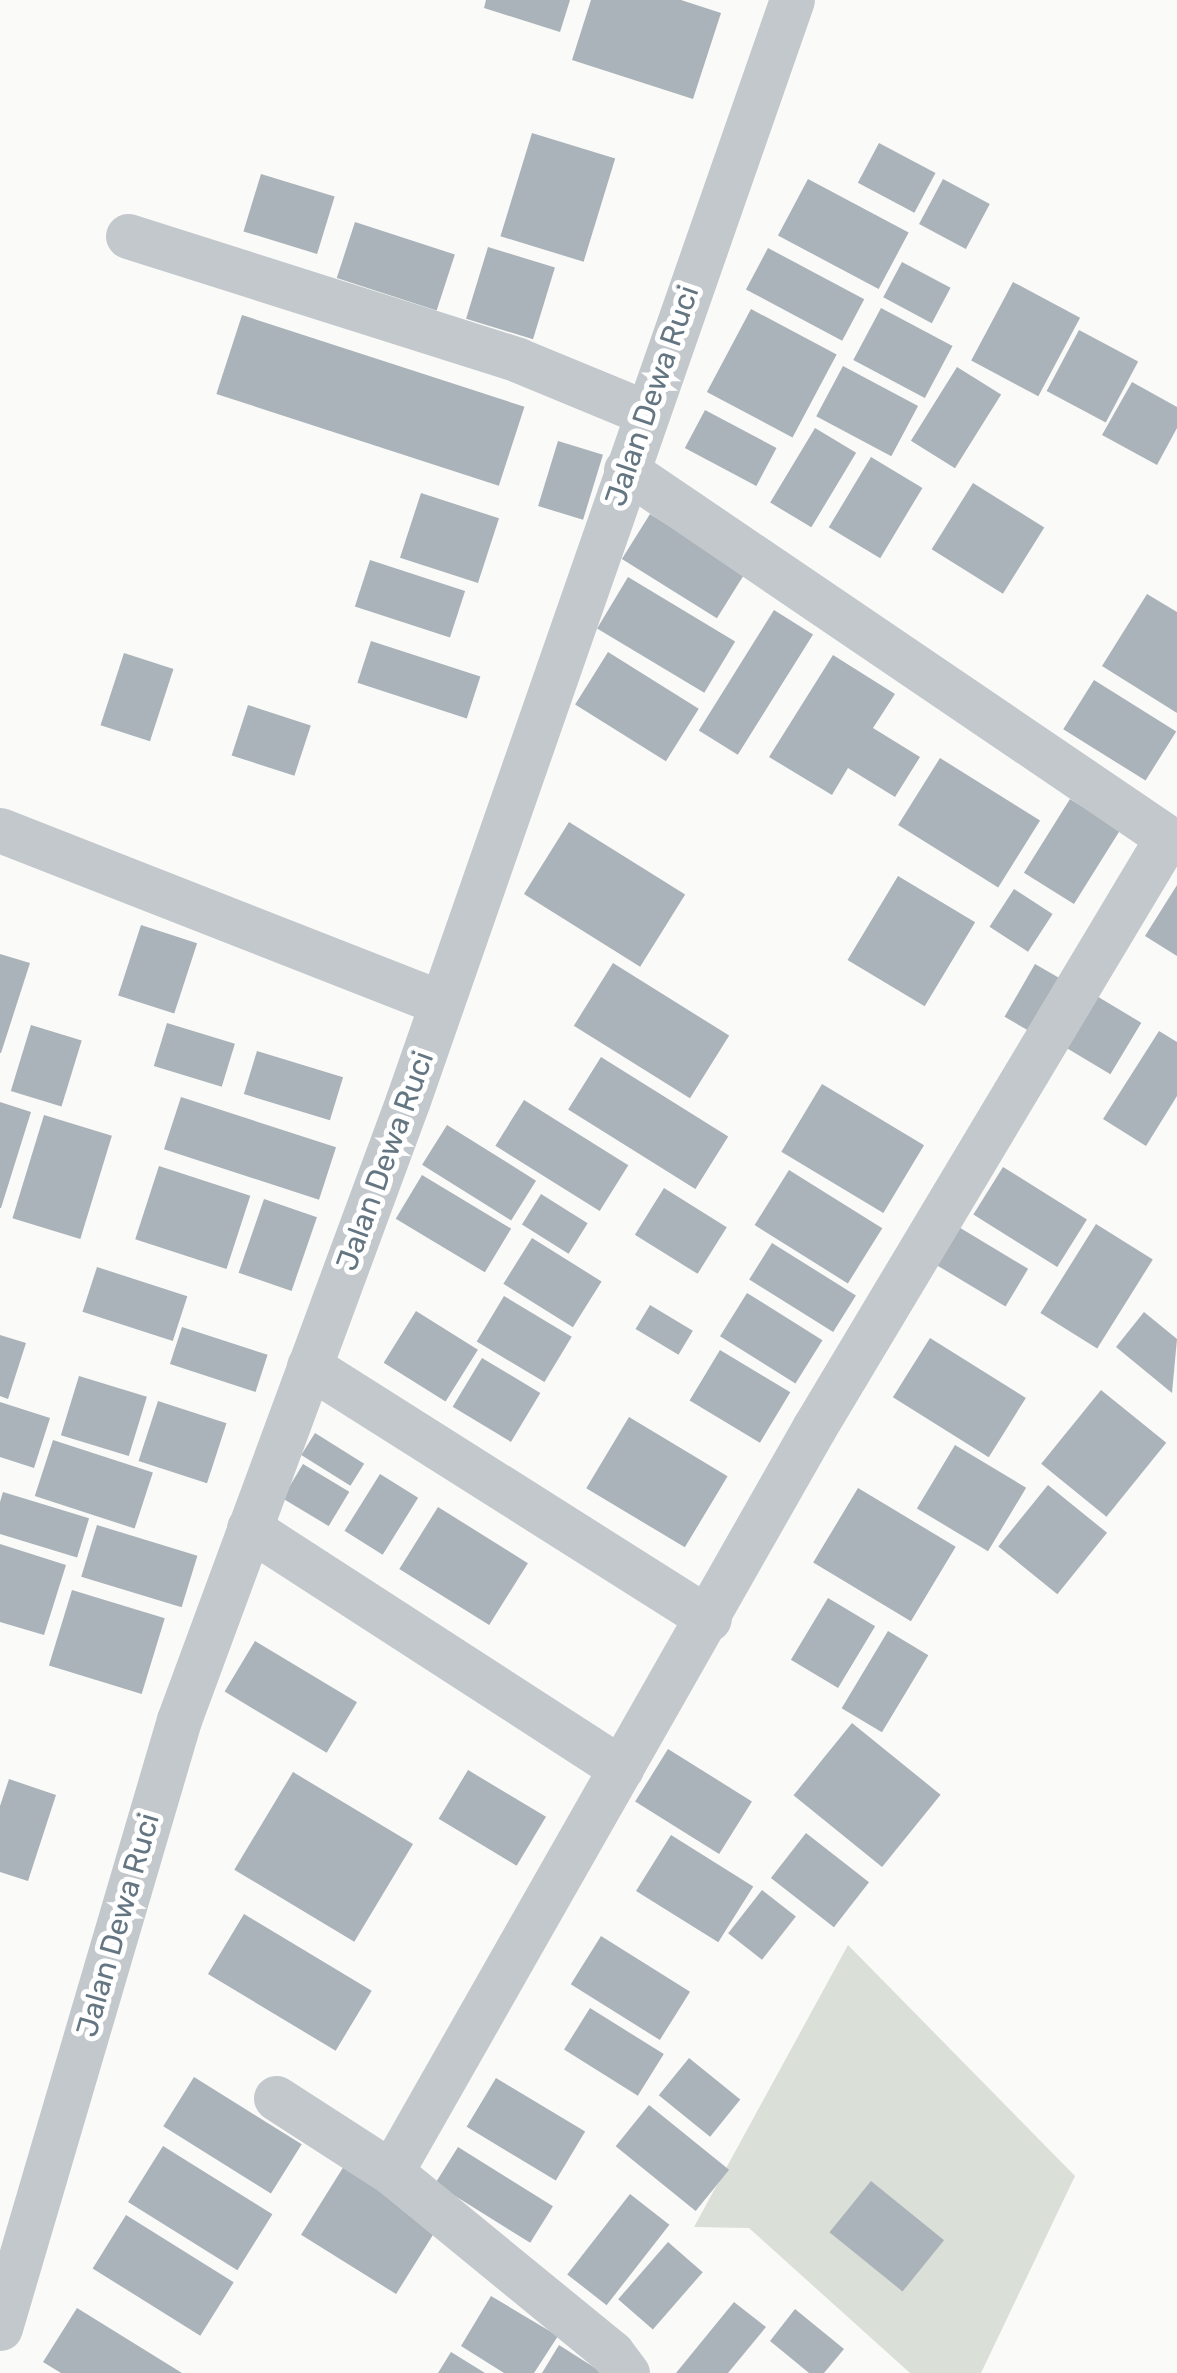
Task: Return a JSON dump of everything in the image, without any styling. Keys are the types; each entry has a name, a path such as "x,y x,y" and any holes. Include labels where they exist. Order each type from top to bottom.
{"street":[{"name":"Jalan Dewa Ruci","path":"0,2328 10,2253 179,1720 442,1004 644,412 792,0"},
{"path":"128,236 518,360 644,412"},
{"path":"391,2172 709,1620 814,1428 1172,841 626,470"},
{"path":"0,830 442,1004"},
{"path":"310,1366 709,1620"},
{"path":"249,1528 622,1769"},
{"path":"276,2098 391,2172 612,2354 627,2373"}],"shaded area":[{"path":"848,1945 1075,2176 981,2373 910,2373 749,2228 694,2227"}],"building":[{"path":"486,0 570,0 560,32 484,8"},
{"path":"591,0 681,0 721,13 693,99 572,60"},
{"path":"532,133 615,158 584,262 500,236"},
{"path":"879,143 936,173 914,213 858,183"},
{"path":"261,174 335,197 317,254 243,231"},
{"path":"808,179 909,233 879,289 778,236"},
{"path":"943,179 990,204 966,249 919,224"},
{"path":"355,222 455,254 437,311 337,278"},
{"path":"488,247 555,267 533,339 466,319"},
{"path":"768,248 864,299 842,341 746,289"},
{"path":"902,262 951,288 932,323 883,297"},
{"path":"1013,282 1080,318 1038,396 971,361"},
{"path":"881,308 953,346 925,398 853,360"},
{"path":"751,309 837,355 793,438 707,392"},
{"path":"242,315 524,407 499,486 216,394"},
{"path":"1079,330 1138,361 1106,422 1047,391"},
{"path":"843,366 918,406 891,456 816,416"},
{"path":"957,367 1001,395 955,468 911,441"},
{"path":"1132,382 1177,407 1177,428 1157,465 1102,435"},
{"path":"705,410 777,448 756,486 685,448"},
{"path":"815,428 856,453 811,527 770,503"},
{"path":"558,441 603,455 583,520 538,506"},
{"path":"871,457 922,488 880,558 829,527"},
{"path":"973,483 1044,528 1003,594 932,549"},
{"path":"421,493 499,518 478,583 400,558"},
{"path":"650,514 745,573 717,618 622,559"},
{"path":"370,560 465,591 450,638 355,607"},
{"path":"628,577 735,641 704,693 597,628"},
{"path":"1147,594 1177,612 1177,713 1102,666"},
{"path":"774,610 813,634 738,755 699,730"},
{"path":"371,641 480,677 467,718 357,683"},
{"path":"608,652 699,709 666,761 575,705"},
{"path":"124,653 173,669 150,741 101,725"},
{"path":"833,655 895,694 873,728 920,757 895,797 848,768 832,795 769,757"},
{"path":"1094,680 1176,731 1146,781 1063,729"},
{"path":"248,705 311,725 294,776 232,755"},
{"path":"940,758 1040,821 998,888 898,825"},
{"path":"1070,799 1120,830 1074,904 1024,873"},
{"path":"569,822 685,895 640,967 524,894"},
{"path":"898,876 975,922 925,1006 848,960"},
{"path":"1177,885 1177,956 1145,936"},
{"path":"1014,889 1053,914 1028,952 989,927"},
{"path":"141,925 197,943 174,1014 118,995"},
{"path":"0,954 30,963 1,1053 0,1053"},
{"path":"613,963 729,1036 690,1098 574,1026"},
{"path":"1035,964 1071,985 1041,1038 1005,1017"},
{"path":"1095,995 1141,1023 1110,1074 1064,1046"},
{"path":"167,1023 235,1044 222,1087 154,1066"},
{"path":"31,1025 82,1040 62,1106 11,1091"},
{"path":"1159,1031 1177,1042 1177,1096 1146,1146 1103,1119"},
{"path":"257,1051 343,1077 330,1120 244,1094"},
{"path":"601,1057 728,1136 695,1189 568,1110"},
{"path":"822,1084 924,1145 883,1213 781,1152"},
{"path":"181,1097 336,1147 319,1200 164,1149"},
{"path":"524,1100 628,1165 600,1211 495,1146"},
{"path":"0,1102 31,1112 1,1208 0,1208"},
{"path":"44,1115 112,1136 80,1239 12,1218"},
{"path":"447,1125 536,1181 511,1220 422,1165"},
{"path":"159,1166 250,1196 227,1269 135,1239"},
{"path":"1003,1167 1087,1219 1057,1267 973,1214"},
{"path":"789,1170 882,1228 848,1283 755,1225"},
{"path":"422,1175 511,1229 485,1272 396,1219"},
{"path":"664,1188 727,1227 698,1274 635,1235"},
{"path":"541,1194 588,1223 569,1254 522,1225"},
{"path":"264,1199 317,1217 292,1291 239,1273"},
{"path":"1096,1224 1153,1260 1097,1349 1040,1313"},
{"path":"957,1226 1028,1269 1005,1306 934,1264"},
{"path":"532,1238 602,1281 573,1327 503,1284"},
{"path":"772,1243 856,1295 833,1332 749,1279"},
{"path":"97,1267 187,1296 173,1341 82,1312"},
{"path":"747,1293 822,1340 795,1383 720,1336"},
{"path":"504,1296 572,1337 544,1382 477,1341"},
{"path":"650,1305 693,1331 678,1355 636,1329"},
{"path":"416,1311 478,1350 446,1401 384,1363"},
{"path":"1144,1312 1177,1339 1172,1393 1116,1347"},
{"path":"182,1327 268,1355 256,1392 170,1364"},
{"path":"0,1335 26,1343 8,1399 0,1396"},
{"path":"930,1338 1026,1398 989,1457 893,1397"},
{"path":"720,1350 790,1392 760,1443 690,1401"},
{"path":"482,1358 540,1393 511,1442 453,1407"},
{"path":"79,1376 147,1397 129,1456 61,1435"},
{"path":"1101,1390 1166,1443 1106,1517 1041,1464"},
{"path":"158,1401 226,1423 207,1483 139,1461"},
{"path":"0,1402 50,1418 34,1468 0,1457"},
{"path":"629,1417 728,1476 685,1547 586,1488"},
{"path":"315,1433 364,1464 350,1486 301,1455"},
{"path":"53,1440 153,1472 135,1529 35,1496"},
{"path":"955,1445 1026,1488 988,1551 917,1508"},
{"path":"303,1464 349,1492 329,1526 282,1498"},
{"path":"380,1474 418,1498 383,1555 344,1531"},
{"path":"1048,1485 1107,1533 1057,1594 998,1546"},
{"path":"858,1488 956,1547 911,1621 813,1563"},
{"path":"3,1492 89,1518 77,1558 0,1534"},
{"path":"438,1507 528,1563 489,1625 399,1569"},
{"path":"97,1525 197,1556 182,1607 81,1577"},
{"path":"0,1544 66,1565 44,1635 0,1622"},
{"path":"72,1590 165,1618 142,1694 49,1666"},
{"path":"828,1598 875,1626 838,1688 791,1660"},
{"path":"888,1631 928,1655 882,1732 842,1708"},
{"path":"255,1641 357,1702 327,1753 225,1692"},
{"path":"852,1723 941,1795 882,1867 793,1795"},
{"path":"668,1749 752,1801 719,1854 635,1802"},
{"path":"468,1770 546,1817 517,1866 439,1819"},
{"path":"293,1772 413,1844 354,1942 234,1870"},
{"path":"9,1779 56,1795 28,1881 0,1872 0,1806"},
{"path":"806,1833 869,1882 834,1927 771,1878"},
{"path":"671,1835 753,1886 718,1942 636,1891"},
{"path":"762,1890 796,1916 762,1960 728,1933"},
{"path":"244,1914 372,1991 336,2051 208,1974"},
{"path":"601,1936 690,1992 660,2040 571,1984"},
{"path":"590,2008 664,2054 638,2096 564,2050"},
{"path":"689,2058 740,2100 710,2137 659,2095"},
{"path":"194,2077 302,2144 271,2193 163,2126"},
{"path":"496,2078 585,2132 556,2180 467,2127"},
{"path":"649,2105 729,2170 696,2211 616,2146"},
{"path":"163,2146 272,2214 237,2270 128,2202"},
{"path":"458,2147 553,2206 530,2243 435,2183"},
{"path":"344,2166 439,2225 396,2294 301,2235"},
{"path":"871,2181 944,2240 903,2291 829,2232"},
{"path":"630,2194 669,2225 607,2305 567,2274"},
{"path":"126,2215 234,2282 200,2336 93,2268"},
{"path":"668,2242 703,2272 653,2330 618,2299"},
{"path":"491,2296 558,2336 534,2373 504,2373 461,2346"},
{"path":"734,2302 766,2327 728,2373 676,2373"},
{"path":"77,2308 182,2373 61,2373 43,2362"},
{"path":"795,2309 844,2349 824,2373 809,2373 770,2341"},
{"path":"559,2345 603,2373 542,2373"},
{"path":"451,2352 485,2373 438,2373"}]}
